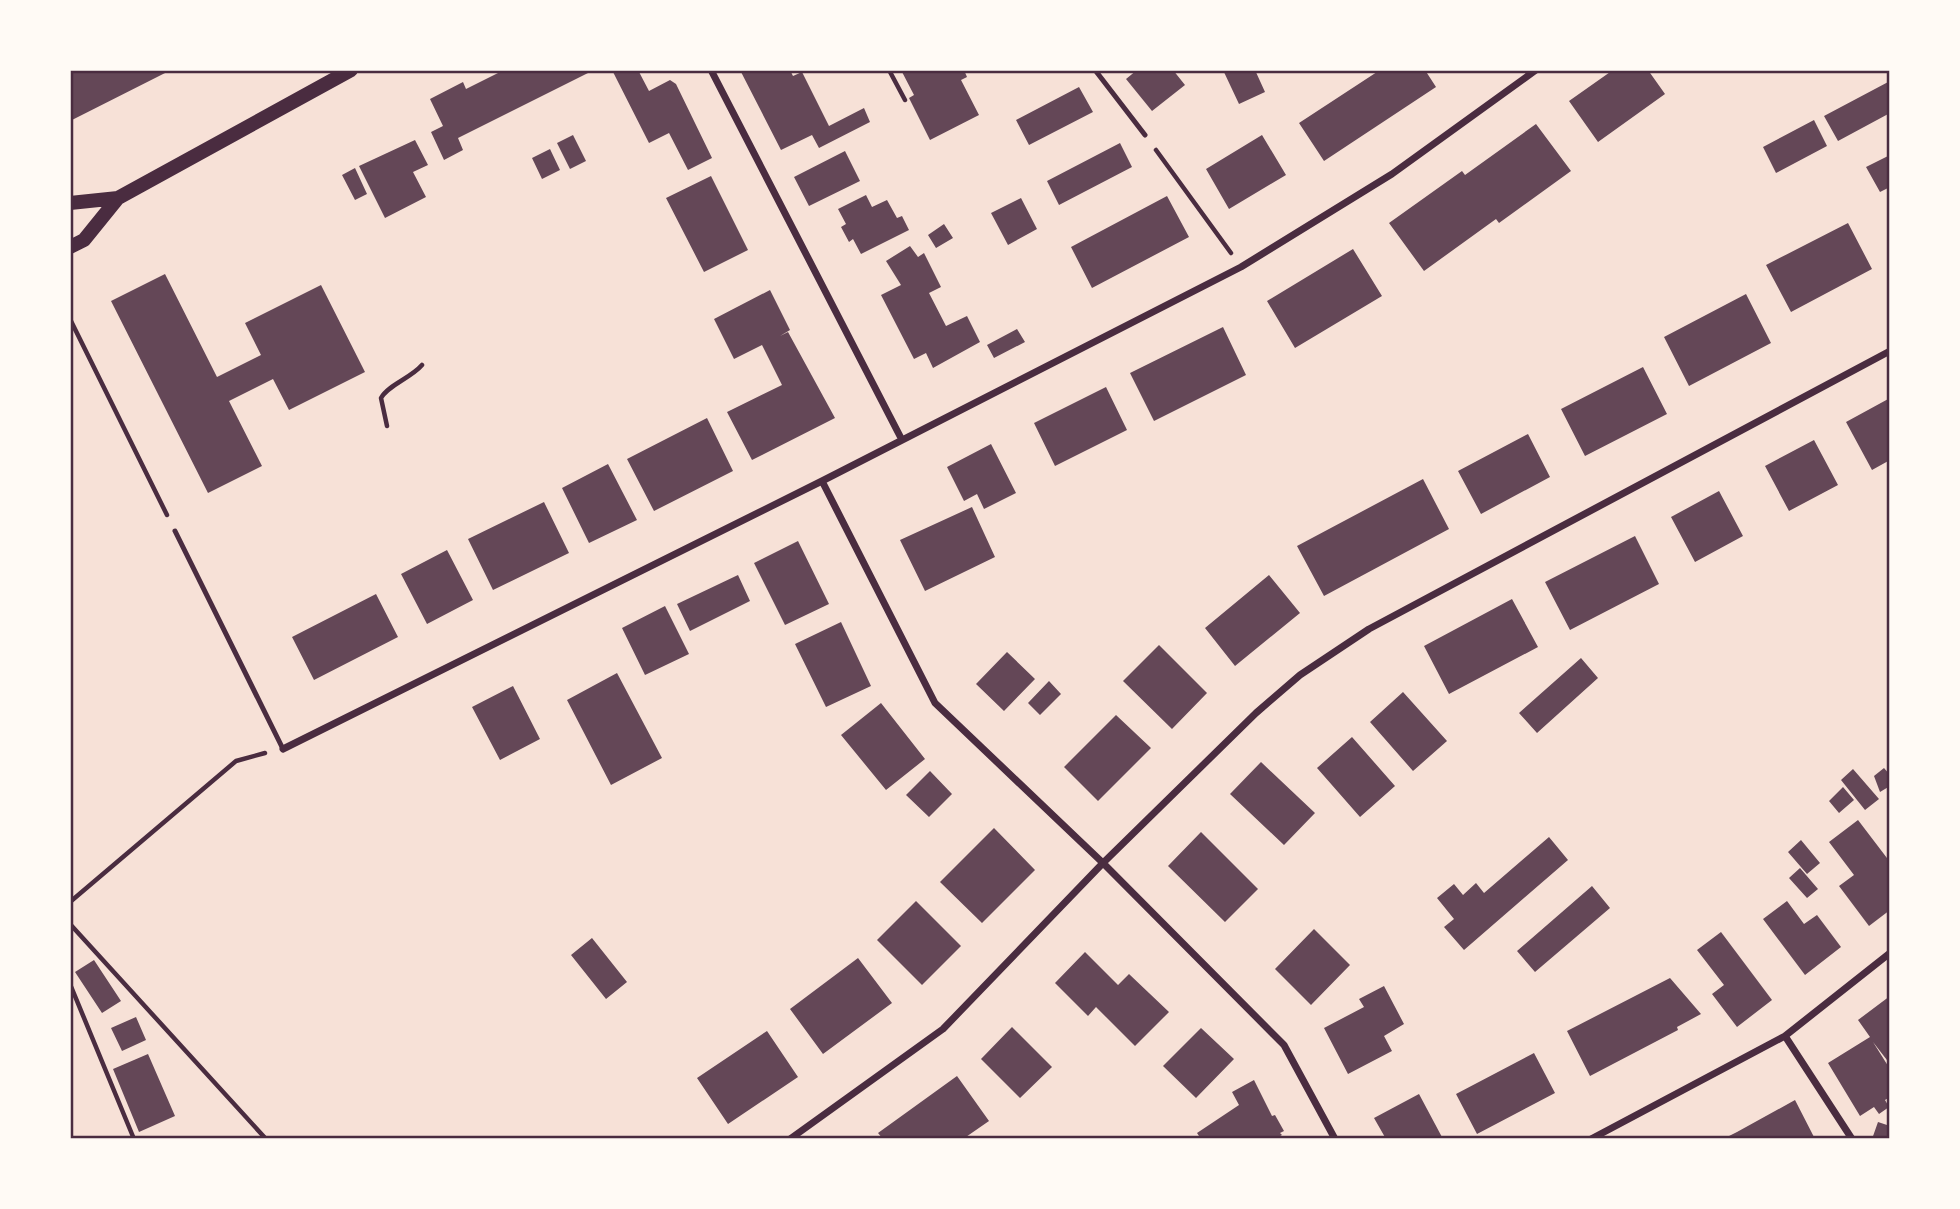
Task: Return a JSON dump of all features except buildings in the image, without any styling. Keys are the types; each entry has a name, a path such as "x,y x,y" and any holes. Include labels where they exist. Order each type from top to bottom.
{"main road":[{"path":"70,247 84,240 118,198 351,70"},
{"path":"70,203 118,198"}],"street":[{"path":"711,70 902,440"},
{"path":"282,748 822,481 1241,267 1392,174 1536,70"},
{"path":"790,1139 943,1029 1103,863 1256,713 1300,675 1369,628 1890,351"},
{"path":"822,481 935,703 1103,863 1284,1045 1335,1139"},
{"path":"1591,1139 1786,1036 1890,953"},
{"path":"1786,1036 1852,1139"}],"lane":[{"path":"1095,70 1145,135"},
{"path":"175,531 282,748"}],"path":[{"path":"889,70 905,100"},
{"path":"1145,135 1241,267"},
{"path":"70,319 175,531"},
{"path":"387,426 381,398 384,391 412,377 422,365"},
{"path":"70,902 236,761 282,748"},
{"path":"70,923 266,1139"},
{"path":"70,984 134,1139"}]}
